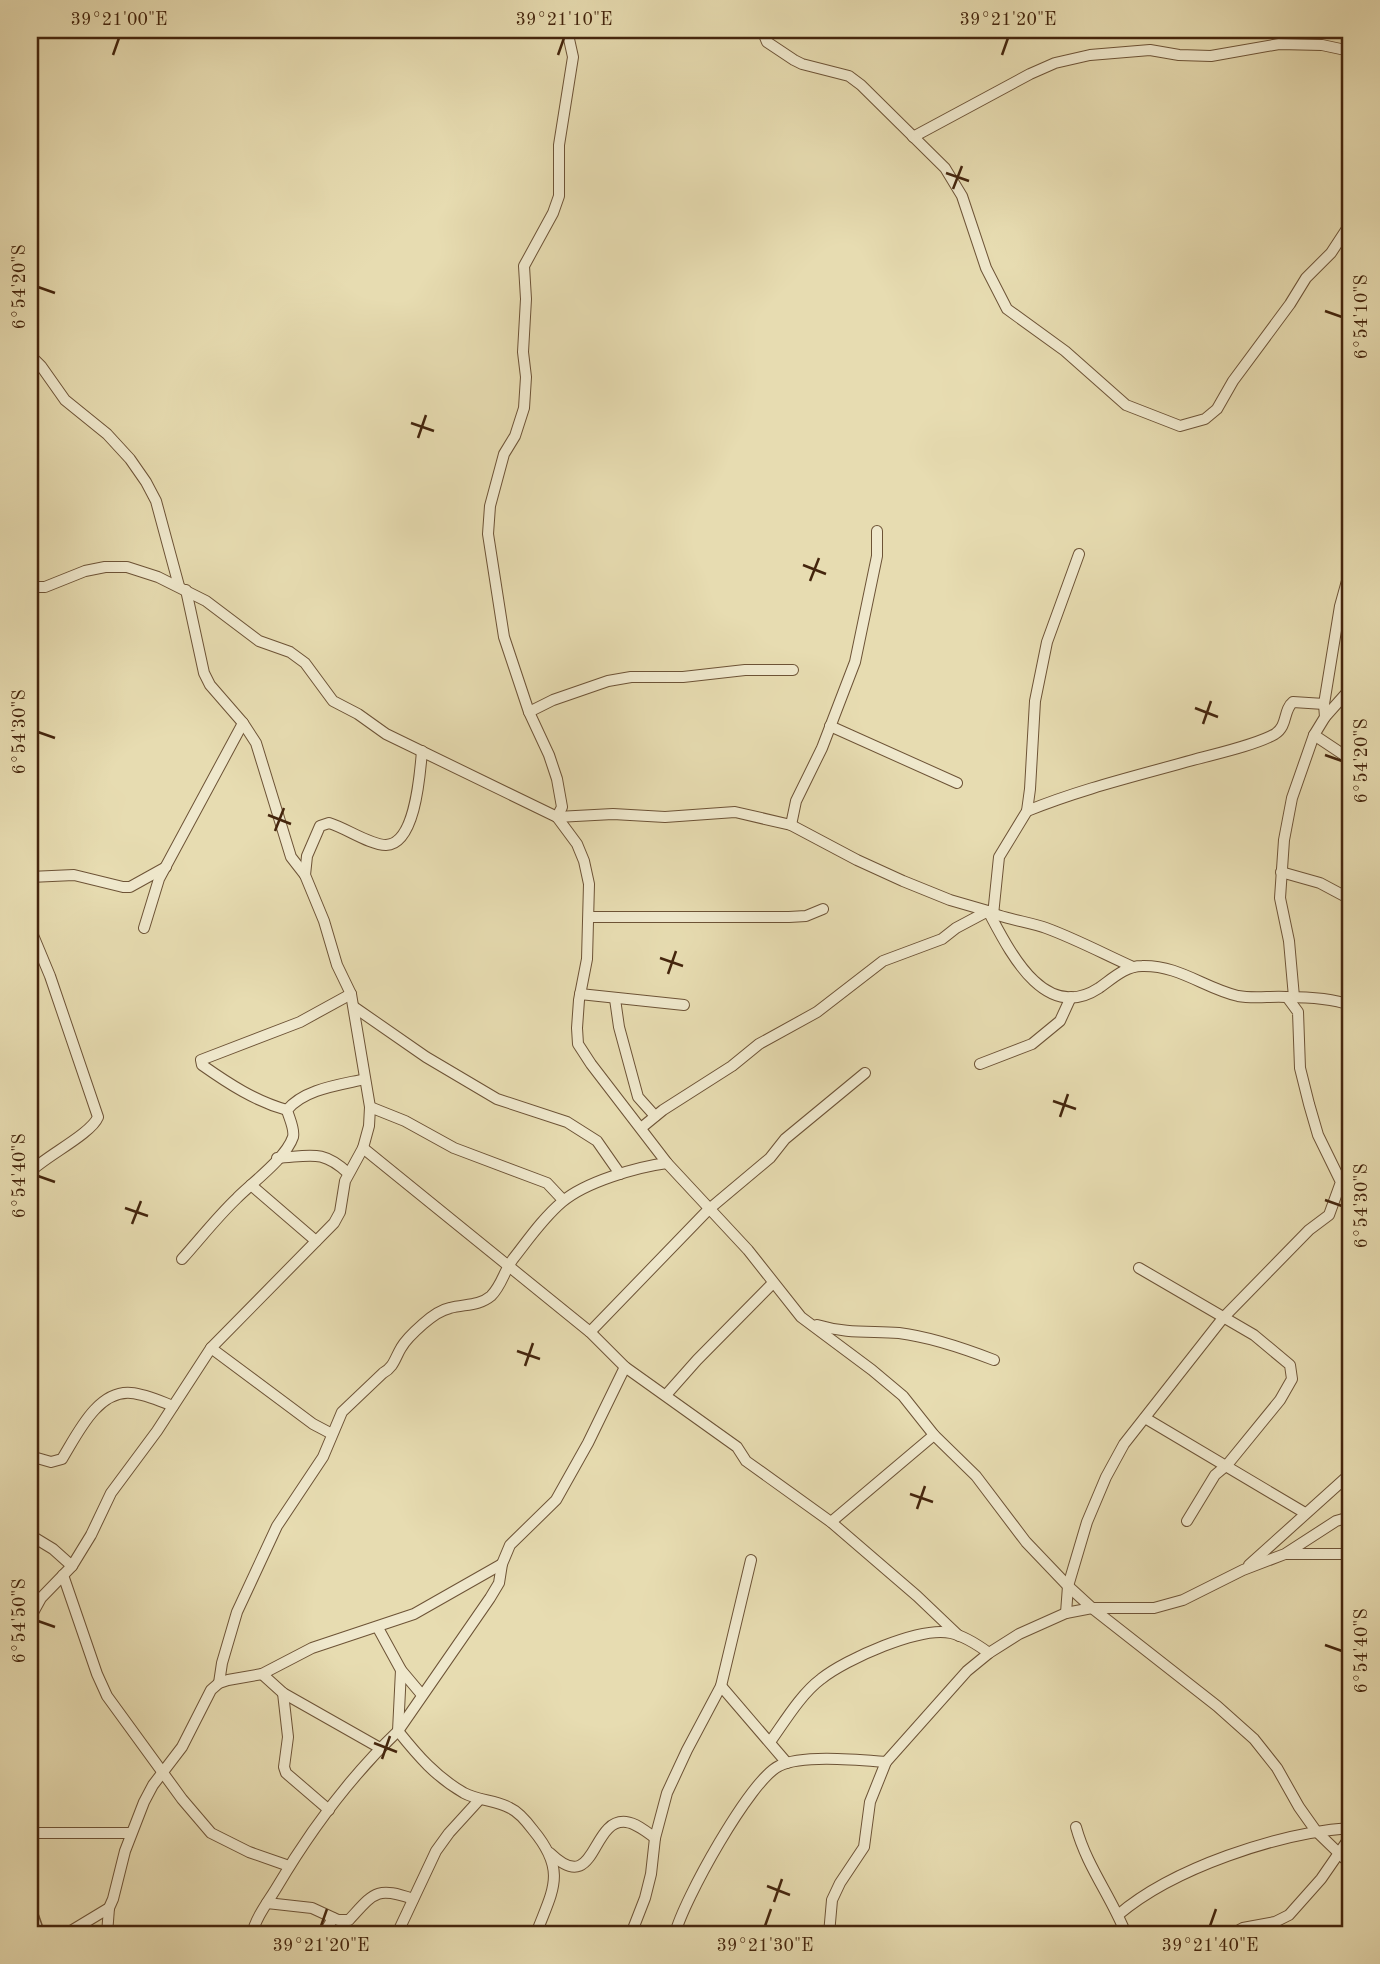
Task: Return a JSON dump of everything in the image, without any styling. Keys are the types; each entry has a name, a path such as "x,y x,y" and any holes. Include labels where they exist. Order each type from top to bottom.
{"street":[{"path":"558,817 562,807 557,779 529,712 504,637 488,534 490,506 504,454 524,408 524,266 553,213 558,196 559,145 573,57 567,30"},
{"path":"762,30 767,42 794,60 855,80 945,168 962,196 986,268 1007,309 1065,351 1126,405 1180,426 1205,419 1217,409 1233,381 1306,278 1331,253 1350,224"},
{"path":"913,137 1030,74 1055,63 1090,55 1150,51 1211,56 1279,44 1322,45 1350,51"},
{"path":"30,355 65,400 107,435 130,459 156,501 183,588 204,673 210,685 257,743 291,857 304,875 324,921 337,965 351,994 370,1107 369,1126 363,1148 348,1173 340,1212 334,1223 211,1348 111,1493 91,1535 72,1566 41,1598 30,1618"},
{"path":"791,825 796,801 822,748 855,662 877,555 877,531"},
{"path":"1079,554 1047,642 1035,701 1027,811 999,857 990,913 1014,958 1031,978 1054,995 1071,997 1088,993 1133,967 1142,965 1182,972 1238,996 1293,997 1350,1005"},
{"path":"30,587 45,587 85,571 127,567 183,588 259,641 290,652 304,663 333,701 358,714 386,734 558,817 577,844 589,884 587,959 580,994 578,1044 667,1163 748,1250 801,1317 903,1396 934,1435 976,1476 1026,1542 1068,1586 1254,1739 1277,1768 1316,1831 1350,1864"},
{"path":"1325,717 1324,704 1340,606 1350,570"},
{"path":"529,712 553,700 608,681 631,677 683,677 745,670 793,670"},
{"path":"1066,1613 1068,1586 1087,1522 1106,1477 1124,1444 1223,1318 1309,1230 1329,1215 1346,1183 1318,1135 1300,1068 1298,1012 1293,997 1289,941 1280,898 1281,872 1292,798 1314,735 1325,717 1350,689"},
{"path":"1027,811 1103,784 1233,749 1276,733 1283,726 1289,705 1293,702 1324,704"},
{"path":"144,928 159,879 243,723"},
{"path":"830,726 957,783"},
{"path":"1314,735 1350,759"},
{"path":"304,875 307,856 316,832 324,824 335,825 385,845 392,844 412,819 422,751"},
{"path":"558,817 613,814 665,817 735,812 791,825 904,881 950,900 1047,928 1133,967"},
{"path":"30,877 75,875 131,887 166,867"},
{"path":"1281,872 1327,886 1350,899"},
{"path":"589,916 789,918 806,916 823,909"},
{"path":"641,1128 706,1081 732,1066 759,1044 817,1012 883,961 942,939 956,928 990,913"},
{"path":"30,928 50,976 98,1116 92,1126 30,1172"},
{"path":"287,1111 258,1101 202,1065 201,1060 300,1022 351,994"},
{"path":"580,994 684,1005"},
{"path":"980,1064 1032,1044 1060,1021 1071,997"},
{"path":"615,999 619,1027 638,1097 655,1116"},
{"path":"354,1007 426,1058 497,1099 567,1122 597,1142 620,1174"},
{"path":"590,1332 708,1210 770,1158 785,1139 864,1073"},
{"path":"287,1111 300,1098 329,1087 365,1079"},
{"path":"370,1107 405,1121 454,1148 547,1183 564,1200"},
{"path":"181,1259 236,1199 263,1175 293,1137 287,1111"},
{"path":"363,1148 509,1264 590,1332 625,1367 737,1447 746,1461 831,1522 959,1636"},
{"path":"277,1158 323,1155 348,1173"},
{"path":"219,1683 237,1612 263,1554 277,1526 314,1472 342,1412 390,1369 402,1346 422,1325 442,1310 474,1305 489,1297 499,1287 509,1264 542,1222 564,1200 620,1174 644,1166 667,1163"},
{"path":"251,1185 316,1241"},
{"path":"1139,1268 1274,1350 1290,1366 1292,1379 1280,1400 1227,1465 1215,1475 1186,1521"},
{"path":"666,1395 773,1283"},
{"path":"813,1324 840,1332 898,1333 938,1341 994,1360"},
{"path":"211,1348 313,1424 332,1434"},
{"path":"252,1934 289,1866 329,1810 380,1748 398,1731 496,1589 510,1545 556,1500 588,1443 625,1367"},
{"path":"30,1456 51,1462 62,1459 99,1405 120,1394 147,1396 173,1406"},
{"path":"1145,1418 1306,1513"},
{"path":"831,1522 934,1435"},
{"path":"1243,1570 1350,1474"},
{"path":"830,1934 832,1900 863,1847 870,1802 886,1762 967,1671 989,1653 1019,1634 1066,1613 1092,1608 1154,1608 1183,1600 1243,1570 1285,1554 1336,1521 1350,1517"},
{"path":"30,1535 72,1566"},
{"path":"1285,1554 1350,1554"},
{"path":"631,1934 645,1898 655,1838 673,1776 721,1686 751,1560"},
{"path":"107,1934 109,1908 130,1833 144,1802 182,1747 211,1690 219,1683 262,1674 340,1637 378,1628 414,1614 502,1564"},
{"path":"63,1575 107,1696 182,1799 211,1833 249,1852 289,1866"},
{"path":"378,1628 401,1670 422,1695"},
{"path":"771,1742 787,1717 821,1679 849,1662 911,1636 949,1632 989,1653"},
{"path":"401,1670 398,1731 430,1770 467,1794 480,1800 508,1806 516,1811 561,1863 573,1868 587,1860 611,1825 617,1822 631,1823 655,1838"},
{"path":"262,1674 283,1693 380,1748"},
{"path":"721,1686 787,1763"},
{"path":"283,1693 288,1737 284,1767 286,1773 329,1810"},
{"path":"675,1934 695,1886 747,1798 760,1781 787,1763 830,1759 886,1762"},
{"path":"397,1934 436,1851 480,1800"},
{"path":"1076,1827 1082,1851 1126,1934"},
{"path":"1118,1915 1167,1881 1196,1868 1316,1831 1350,1828"},
{"path":"30,1833 130,1833"},
{"path":"1232,1934 1243,1928 1275,1922 1289,1915 1299,1906 1350,1837"},
{"path":"536,1934 552,1896 554,1876 549,1852"},
{"path":"267,1903 312,1908 343,1921 349,1920 376,1893 385,1891 412,1899"},
{"path":"66,1934 109,1908"},
{"path":"30,1911 38,1934"},
{"path":"324,1934 333,1918"}]}
